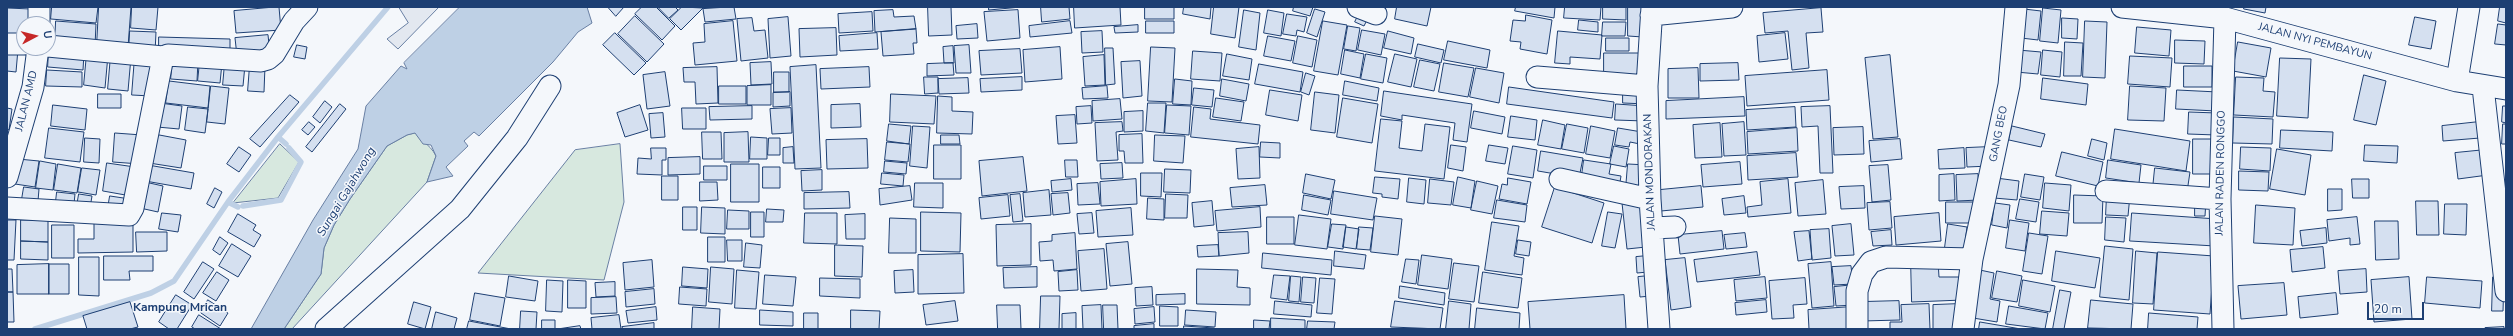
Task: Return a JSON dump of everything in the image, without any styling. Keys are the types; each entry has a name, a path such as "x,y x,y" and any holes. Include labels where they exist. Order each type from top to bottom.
{"street":[{"path":"56,47 163,57 168,55 249,61 268,59 274,54 294,22 307,7"},
{"path":"1652,11 1732,7"},
{"name":"GANG BEO","path":"1963,329 1972,259 2009,85 2016,7"},
{"name":"JALAN NYI PEMBAYUN","path":"2122,7 2225,18 2457,81 2483,87 2506,89"},
{"path":"2457,81 2469,7"},
{"name":"JALAN MONDORAKAN","path":"1652,11 1647,86 1650,199 1659,329"},
{"name":"JALAN RADEN RONGGO","path":"2223,329 2220,199 2225,18"},
{"name":"JALAN AMD","path":"7,177 33,87 37,56"},
{"path":"7,208 129,215 134,208 163,57"},
{"path":"1537,77 1647,86"},
{"path":"326,329 460,209 517,138 550,86"},
{"path":"2483,87 2506,291"},
{"path":"1560,179 1650,199"},
{"path":"2106,191 2220,199"},
{"path":"1652,228 1675,227"},
{"path":"1858,329 1857,291 1862,274 1871,262 1886,257 1972,259"}],"shaded area":[{"path":"399,7 439,7 398,49 387,39 408,23"},
{"path":"416,133 417,136 433,151 436,156 427,182 292,329 284,329 321,274 324,248 334,225 350,199 387,146 407,135"},
{"path":"280,144 299,162 278,198 233,203"},
{"path":"620,144 624,202 604,280 478,273 575,150"}],"water":[{"name":"Sungai Gajahwong","path":"460,7 587,7 592,23 578,32 553,62 479,136 474,132 464,141 468,146 446,167 453,176 427,182 436,156 431,145 423,144 415,133 407,135 387,146 334,225 324,248 321,274 284,329 251,329 313,220 358,149 366,106 401,66 407,69 404,63"}],"building":[{"path":"52,7 98,7 96,23 56,19 56,16 51,16"},
{"path":"99,7 131,7 128,47 97,45"},
{"path":"132,7 158,7 156,30 131,28"},
{"path":"279,7 281,30 236,33 234,11"},
{"path":"608,7 624,7 616,16"},
{"path":"642,7 656,7 675,26 662,40 635,14"},
{"path":"658,7 675,7 678,10 669,18"},
{"path":"682,7 703,8 681,30 670,19"},
{"path":"734,7 736,19 705,22 703,9"},
{"path":"928,7 951,7 952,35 929,36"},
{"path":"989,7 1021,7 989,10"},
{"path":"1041,7 1069,7 1070,19 1042,22"},
{"path":"1074,7 1120,7 1121,25 1075,28"},
{"path":"1145,7 1174,7 1174,19 1145,19"},
{"path":"1184,7 1211,7 1210,19 1183,14"},
{"path":"1214,7 1239,7 1235,38 1211,34"},
{"path":"1294,7 1313,7 1310,16 1293,11"},
{"path":"1397,7 1431,7 1427,26 1395,19"},
{"path":"1516,7 1555,7 1554,18 1515,11"},
{"path":"1565,7 1601,7 1600,20 1564,18"},
{"path":"1603,7 1626,7 1626,20 1603,19"},
{"path":"1628,7 1644,7 1643,37 1628,36"},
{"path":"2244,7 2266,7 2265,13 2244,9"},
{"path":"2500,7 2506,7 2506,23 2498,21"},
{"path":"7,8 31,9 31,16 16,16 16,41 7,41"},
{"path":"1821,8 1823,32 1806,33 1809,68 1792,70 1788,31 1765,33 1763,13"},
{"path":"2043,8 2061,10 2058,43 2040,41"},
{"path":"1315,9 1325,12 1317,37 1307,33"},
{"path":"2024,9 2041,11 2038,40 2021,38"},
{"path":"893,10 894,17 914,16 916,29 875,32 874,11"},
{"path":"1018,10 1020,38 987,41 984,12"},
{"path":"1244,10 1260,13 1256,50 1239,47"},
{"path":"1268,10 1284,13 1281,36 1264,33"},
{"path":"872,12 873,31 839,33 838,14"},
{"path":"1360,12 1369,16 1364,26 1355,22"},
{"path":"1287,14 1307,17 1304,32 1297,30 1296,36 1283,34"},
{"path":"1526,15 1552,20 1547,54 1520,49 1521,42 1510,41 1513,20 1525,21"},
{"path":"635,16 664,44 647,62 618,34"},
{"path":"788,17 791,56 770,58 768,19"},
{"path":"2415,17 2436,21 2431,49 2409,45"},
{"path":"752,18 754,31 765,30 768,58 741,61 737,19"},
{"path":"2062,18 2078,19 2077,39 2062,38"},
{"path":"1579,20 1598,22 1598,32 1578,30"},
{"path":"56,21 96,24 95,46 56,43"},
{"path":"733,21 737,61 695,65 693,43 705,42 704,24"},
{"path":"1070,21 1072,33 1030,37 1029,26"},
{"path":"1146,21 1174,21 1174,33 1146,33"},
{"path":"1323,21 1347,25 1338,75 1314,71"},
{"path":"2085,21 2107,22 2105,78 2083,77"},
{"path":"1603,22 1626,22 1625,36 1602,36"},
{"path":"977,24 978,38 957,39 956,26"},
{"path":"2498,24 2506,25 2506,45 2495,44"},
{"path":"1138,25 1138,32 1115,33 1114,27"},
{"path":"1348,26 1360,28 1356,51 1344,49"},
{"path":"2137,27 2171,30 2169,56 2135,53"},
{"path":"836,28 837,55 800,57 799,29"},
{"path":"916,29 917,43 913,43 914,54 883,56 881,32"},
{"path":"1362,30 1385,34 1381,55 1358,50"},
{"path":"130,31 156,32 155,53 129,51"},
{"path":"1102,31 1103,52 1082,53 1081,32"},
{"path":"1388,31 1414,38 1411,54 1384,48"},
{"path":"1558,31 1602,35 1600,59 1570,57 1570,64 1555,63"},
{"path":"615,33 646,63 634,75 603,45"},
{"path":"877,33 878,49 840,51 839,36"},
{"path":"1785,33 1788,59 1759,62 1757,36"},
{"path":"268,35 270,53 237,56 235,38"},
{"path":"1268,36 1295,41 1291,61 1264,56"},
{"path":"1298,36 1317,40 1312,67 1293,63"},
{"path":"159,37 230,39 230,56 159,54"},
{"path":"1606,38 1629,38 1629,51 1606,51"},
{"path":"2175,40 2205,41 2204,64 2175,63"},
{"path":"1448,41 1490,50 1487,68 1444,60"},
{"path":"2065,42 2083,43 2081,76 2064,76"},
{"path":"2238,42 2271,48 2266,77 2233,71"},
{"path":"1418,44 1444,50 1441,63 1415,57"},
{"path":"297,45 307,47 305,59 294,57"},
{"path":"969,45 971,73 956,73 954,46"},
{"path":"953,46 954,63 944,63 943,47"},
{"path":"1060,47 1062,79 1025,82 1023,50"},
{"path":"1151,47 1175,48 1172,102 1148,101"},
{"path":"7,48 16,49 16,56 17,56 16,72 7,71"},
{"path":"1105,48 1113,48 1115,84 1106,85"},
{"path":"1020,49 1022,73 981,75 979,51"},
{"path":"1345,50 1364,54 1360,78 1341,74"},
{"path":"2018,50 2041,52 2038,74 2016,72"},
{"path":"2043,50 2062,52 2060,77 2041,75"},
{"path":"56,51 84,53 83,70 48,67 49,56 56,56"},
{"path":"1193,51 1222,53 1220,81 1191,79"},
{"path":"87,53 108,55 105,88 84,85"},
{"path":"1604,53 1644,53 1644,79 1604,79"},
{"path":"1227,54 1252,59 1249,80 1223,76"},
{"path":"1366,54 1387,58 1383,83 1361,79"},
{"path":"1395,54 1417,59 1411,87 1388,82"},
{"path":"111,55 131,57 128,91 108,89"},
{"path":"1104,55 1105,85 1085,86 1083,57"},
{"path":"1890,55 1898,137 1873,139 1865,58"},
{"path":"135,56 154,58 151,96 132,95"},
{"path":"2130,56 2172,58 2170,87 2128,84"},
{"path":"2280,58 2311,59 2308,118 2277,116"},
{"path":"173,59 198,61 197,81 171,79"},
{"path":"1420,60 1440,64 1434,91 1414,87"},
{"path":"200,61 222,63 220,83 198,81"},
{"path":"1140,61 1142,96 1123,98 1121,62"},
{"path":"771,62 772,84 751,85 750,63"},
{"path":"225,63 245,65 243,86 223,85"},
{"path":"953,63 954,75 927,76 927,64"},
{"path":"1444,63 1474,68 1468,97 1439,92"},
{"path":"1738,63 1739,80 1700,81 1700,64"},
{"path":"1259,64 1303,72 1300,92 1255,84"},
{"path":"250,65 265,66 264,92 248,91"},
{"path":"816,65 821,168 795,169 790,67"},
{"path":"2184,66 2212,66 2212,87 2184,87"},
{"path":"717,67 718,103 696,104 695,82 684,82 683,68"},
{"path":"869,67 870,87 821,89 820,69"},
{"path":"1476,68 1504,73 1499,103 1470,97"},
{"path":"1698,68 1699,98 1668,98 1668,69"},
{"path":"47,70 82,72 82,87 46,86"},
{"path":"1827,70 1829,100 1747,106 1745,76"},
{"path":"665,72 670,106 647,109 643,75"},
{"path":"774,72 789,72 789,92 774,92"},
{"path":"1306,73 1315,76 1309,95 1301,92"},
{"path":"2364,75 2386,81 2376,125 2354,120"},
{"path":"924,77 938,77 938,93 925,94"},
{"path":"1022,77 1022,90 981,92 980,79"},
{"path":"2236,77 2264,78 2263,91 2275,92 2273,117 2234,115"},
{"path":"968,78 969,93 939,94 938,79"},
{"path":"2043,78 2088,84 2086,105 2041,99"},
{"path":"1175,79 1192,81 1191,105 1173,104"},
{"path":"1222,79 1249,84 1246,101 1220,96"},
{"path":"169,81 210,86 208,108 166,103"},
{"path":"1345,81 1379,88 1377,101 1343,95"},
{"path":"771,85 771,105 747,105 747,86"},
{"path":"211,86 229,88 225,124 207,122"},
{"path":"719,86 746,86 746,104 719,104"},
{"path":"1107,86 1108,98 1083,99 1082,88"},
{"path":"2130,86 2166,88 2164,121 2128,120"},
{"path":"1509,87 1614,102 1612,118 1507,104"},
{"path":"1194,88 1214,90 1212,107 1192,105"},
{"path":"1623,88 1646,89 1646,104 1623,103"},
{"path":"1270,90 1302,95 1298,121 1266,115"},
{"path":"2177,90 2218,92 2216,111 2176,109"},
{"path":"1384,91 1472,104 1467,142 1453,140 1455,123 1402,115 1402,120 1381,116"},
{"path":"790,92 790,106 773,107 773,93"},
{"path":"1315,92 1339,95 1335,133 1311,130"},
{"path":"98,94 121,94 121,108 98,108"},
{"path":"891,94 936,96 934,124 890,122"},
{"path":"290,95 299,102 260,147 250,139"},
{"path":"938,96 952,97 952,111 973,112 972,134 937,133"},
{"path":"1744,97 1745,116 1666,119 1666,101"},
{"path":"1216,98 1244,102 1241,121 1213,117"},
{"path":"1343,98 1378,104 1372,143 1337,137"},
{"path":"1120,99 1122,119 1093,121 1092,101"},
{"path":"325,101 332,107 320,123 313,117"},
{"path":"160,103 182,106 179,129 157,127"},
{"path":"1148,103 1166,103 1164,133 1146,131"},
{"path":"340,104 346,109 312,152 306,147"},
{"path":"860,104 861,127 831,128 831,105"},
{"path":"1616,104 1646,106 1645,121 1615,120"},
{"path":"53,105 87,109 85,130 51,126"},
{"path":"640,105 648,130 625,137 617,113"},
{"path":"1167,105 1191,106 1189,135 1165,133"},
{"path":"752,106 752,119 710,120 709,107"},
{"path":"1091,106 1092,123 1077,124 1076,107"},
{"path":"1830,106 1833,173 1820,173 1818,126 1802,127 1801,107"},
{"path":"2503,106 2506,106 2506,123 2502,122"},
{"path":"188,107 208,109 205,133 185,130"},
{"path":"1194,107 1211,109 1210,119 1260,125 1258,144 1191,137"},
{"path":"1795,107 1796,127 1747,130 1746,110"},
{"path":"7,108 12,109 9,130 7,129"},
{"path":"682,108 706,108 706,129 683,129"},
{"path":"791,108 792,133 772,134 770,109"},
{"path":"1143,111 1143,131 1124,132 1124,112"},
{"path":"1474,111 1505,117 1502,134 1471,128"},
{"path":"2189,112 2217,113 2216,135 2188,134"},
{"path":"663,113 665,137 651,138 649,114"},
{"path":"1075,115 1077,143 1058,144 1056,116"},
{"path":"1511,116 1537,120 1535,140 1508,137"},
{"path":"2234,117 2273,119 2272,144 2233,143"},
{"path":"1381,119 1402,121 1399,148 1422,151 1425,124 1450,127 1444,179 1375,171"},
{"path":"1543,120 1565,125 1561,149 1538,145"},
{"path":"309,122 315,127 308,135 302,130"},
{"path":"1122,122 1123,131 1116,132 1118,160 1097,161 1095,123"},
{"path":"1744,122 1746,155 1724,156 1722,124"},
{"path":"2479,122 2480,138 2443,141 2442,126"},
{"path":"1720,123 1722,157 1695,158 1693,125"},
{"path":"889,124 911,126 909,144 887,141"},
{"path":"1567,124 1588,128 1584,153 1562,149"},
{"path":"2503,124 2506,124 2506,144 2502,144"},
{"path":"913,126 930,127 927,168 910,166"},
{"path":"1591,126 1615,131 1610,158 1586,154"},
{"path":"2012,126 2045,134 2041,147 2009,140"},
{"path":"1863,127 1864,154 1834,155 1833,128"},
{"path":"49,128 84,132 80,162 45,158"},
{"path":"1618,128 1642,132 1640,144 1630,142 1629,147 1615,145"},
{"path":"1797,128 1798,151 1748,154 1747,132"},
{"path":"2115,129 2190,141 2186,171 2111,159"},
{"path":"2281,130 2333,132 2332,151 2280,148"},
{"path":"702,132 721,132 722,159 703,159"},
{"path":"748,132 749,162 724,162 724,133"},
{"path":"115,133 142,135 140,164 113,162"},
{"path":"154,134 186,140 181,168 149,163"},
{"path":"1142,134 1143,163 1125,163 1124,151 1119,151 1119,135"},
{"path":"941,135 959,135 960,144 941,144"},
{"path":"1155,135 1185,136 1183,163 1154,161"},
{"path":"751,137 767,138 767,159 750,159"},
{"path":"85,138 100,139 99,163 84,162"},
{"path":"769,138 780,138 780,155 768,155"},
{"path":"867,139 868,168 827,169 826,140"},
{"path":"1900,139 1902,159 1871,162 1869,141"},
{"path":"2092,139 2107,143 2104,160 2088,156"},
{"path":"2193,139 2215,139 2215,174 2193,174"},
{"path":"887,142 910,144 908,162 885,160"},
{"path":"1261,142 1280,143 1280,158 1260,157"},
{"path":"934,145 961,145 961,179 934,179"},
{"path":"1451,145 1466,147 1463,171 1448,168"},
{"path":"1489,145 1508,148 1505,164 1486,161"},
{"path":"2365,145 2398,146 2397,163 2364,161"},
{"path":"1513,146 1537,150 1533,178 1508,174"},
{"path":"1614,146 1629,149 1626,167 1610,164"},
{"path":"239,147 251,155 239,172 227,164"},
{"path":"793,147 794,163 783,163 783,148"},
{"path":"1259,147 1260,178 1238,179 1236,149"},
{"path":"1989,147 1990,166 1967,167 1966,148"},
{"path":"2241,147 2271,148 2270,171 2240,169"},
{"path":"651,148 666,148 666,160 662,160 662,175 637,174 638,158 651,159"},
{"path":"1964,148 1965,168 1939,169 1938,150"},
{"path":"2277,149 2311,155 2305,195 2270,189"},
{"path":"2485,150 2488,175 2458,179 2455,153"},
{"path":"1541,151 1583,158 1579,178 1538,171"},
{"path":"2062,152 2103,162 2098,186 2056,176"},
{"path":"1796,153 1798,177 1748,180 1747,156"},
{"path":"700,157 700,174 668,175 668,158"},
{"path":"1023,157 1027,191 982,196 979,161"},
{"path":"18,159 39,161 35,187 15,184"},
{"path":"1065,160 1077,160 1078,177 1066,177"},
{"path":"1584,160 1611,164 1609,174 1621,176 1619,188 1581,182"},
{"path":"2108,160 2141,165 2139,183 2106,178"},
{"path":"40,161 56,164 53,190 36,188"},
{"path":"885,161 907,163 906,174 884,172"},
{"path":"1740,162 1742,184 1703,187 1701,165"},
{"path":"107,163 135,167 131,196 103,191"},
{"path":"1122,163 1123,178 1101,179 1100,164"},
{"path":"58,164 81,168 77,193 54,190"},
{"path":"731,164 759,164 759,202 731,202"},
{"path":"1628,164 1647,165 1645,189 1626,188"},
{"path":"148,165 194,173 191,189 145,181"},
{"path":"1888,165 1891,200 1872,202 1869,166"},
{"path":"704,166 727,166 727,180 704,180"},
{"path":"763,167 780,167 780,188 763,188"},
{"path":"82,168 100,170 96,195 78,192"},
{"path":"2155,168 2190,172 2187,192 2153,188"},
{"path":"1165,169 1191,170 1190,193 1164,192"},
{"path":"822,170 822,190 802,191 801,171"},
{"path":"2239,171 2269,172 2268,191 2239,190"},
{"path":"882,173 904,175 903,186 881,184"},
{"path":"1141,173 1162,173 1161,197 1141,196"},
{"path":"1306,174 1335,180 1331,199 1303,193"},
{"path":"1954,174 1955,200 1939,201 1939,175"},
{"path":"1978,174 1979,200 1957,201 1956,175"},
{"path":"2025,174 2044,177 2040,200 2021,197"},
{"path":"662,176 678,176 678,200 662,200"},
{"path":"1375,177 1400,179 1398,199 1382,197 1382,194 1373,193"},
{"path":"1458,177 1475,181 1471,208 1453,205"},
{"path":"1409,178 1426,180 1424,204 1407,202"},
{"path":"1508,178 1531,182 1527,204 1499,199 1502,184 1507,185"},
{"path":"1996,178 2019,181 2017,200 1994,198"},
{"path":"1071,179 1072,190 1052,192 1051,181"},
{"path":"1136,179 1137,204 1101,206 1100,182"},
{"path":"1430,179 1454,182 1451,205 1428,203"},
{"path":"1788,179 1791,213 1748,217 1747,207 1762,205 1760,182"},
{"path":"2352,179 2369,179 2369,198 2353,198"},
{"path":"1823,180 1826,214 1798,216 1795,183"},
{"path":"1477,181 1498,186 1492,214 1471,210"},
{"path":"145,182 163,186 158,212 140,208"},
{"path":"700,182 717,182 718,200 700,201"},
{"path":"915,183 943,183 943,208 914,207"},
{"path":"1098,183 1100,204 1078,205 1077,184"},
{"path":"2045,183 2071,185 2069,211 2043,208"},
{"path":"1265,185 1267,205 1232,207 1230,188"},
{"path":"910,186 912,200 880,205 879,189"},
{"path":"1701,186 1703,207 1661,211 1660,190"},
{"path":"1864,186 1865,208 1841,209 1839,187"},
{"path":"24,187 39,189 38,201 22,199"},
{"path":"1555,187 1604,203 1592,243 1542,227"},
{"path":"215,188 222,192 214,208 207,204"},
{"path":"2328,189 2342,189 2342,210 2328,211"},
{"path":"1049,190 1051,215 1025,217 1023,193"},
{"path":"1334,191 1377,198 1373,220 1331,214"},
{"path":"57,192 75,194 74,204 56,201"},
{"path":"849,192 850,208 804,209 804,193"},
{"path":"1068,193 1070,213 1053,215 1051,194"},
{"path":"79,194 92,196 90,208 77,206"},
{"path":"1020,194 1023,221 1013,222 1010,195"},
{"path":"1166,194 1188,195 1187,218 1165,218"},
{"path":"2107,194 2130,195 2128,216 2106,215"},
{"path":"1008,195 1010,216 981,219 979,198"},
{"path":"1304,195 1331,200 1328,215 1302,210"},
{"path":"2074,195 2103,196 2102,223 2074,223"},
{"path":"110,196 130,199 128,211 108,208"},
{"path":"1744,196 1746,213 1724,215 1722,199"},
{"path":"1148,198 1164,199 1164,220 1147,219"},
{"path":"2020,199 2039,202 2036,222 2016,219"},
{"path":"1497,200 1527,205 1525,222 1494,218"},
{"path":"2195,200 2206,200 2205,216 2195,216"},
{"path":"1212,201 1214,225 1194,227 1192,203"},
{"path":"1641,201 1646,247 1627,249 1622,203"},
{"path":"2416,201 2438,201 2439,235 2417,235"},
{"path":"1890,202 1892,228 1869,230 1867,203"},
{"path":"1946,202 1979,202 1978,223 1946,223"},
{"path":"1995,203 2010,205 2007,228 1992,225"},
{"path":"2445,204 2467,204 2466,235 2444,234"},
{"path":"2256,205 2295,208 2293,245 2254,243"},
{"path":"683,207 697,207 697,230 683,230"},
{"path":"702,207 725,208 725,234 701,233"},
{"path":"1260,207 1261,227 1217,231 1215,211"},
{"path":"1131,208 1133,235 1098,237 1096,211"},
{"path":"767,209 784,210 783,222 766,222"},
{"path":"728,210 749,211 749,229 727,229"},
{"path":"2042,211 2069,213 2067,236 2040,234"},
{"path":"751,212 764,212 764,237 751,237"},
{"path":"921,212 961,213 960,252 921,251"},
{"path":"1608,212 1622,214 1615,248 1602,246"},
{"path":"162,213 181,215 178,232 159,229"},
{"path":"805,213 837,213 837,244 804,243"},
{"path":"1092,213 1094,233 1079,234 1077,214"},
{"path":"1939,213 1941,241 1896,245 1894,217"},
{"path":"2132,213 2217,219 2215,246 2130,241"},
{"path":"238,214 256,225 253,230 261,235 254,247 228,232"},
{"path":"865,214 865,239 846,239 845,215"},
{"path":"1299,215 1331,219 1327,249 1295,245"},
{"path":"1375,216 1402,219 1398,255 1371,252"},
{"path":"1267,217 1294,217 1294,244 1267,244"},
{"path":"2106,217 2126,218 2124,242 2105,240"},
{"path":"2357,217 2360,244 2350,245 2350,238 2329,241 2327,220"},
{"path":"890,218 916,219 916,253 889,253"},
{"path":"7,220 16,220 14,260 7,260"},
{"path":"21,220 48,220 48,242 21,241"},
{"path":"133,220 133,252 78,253 78,239 94,239 94,221"},
{"path":"2010,220 2029,223 2025,251 2006,248"},
{"path":"2375,221 2398,221 2399,259 2376,260"},
{"path":"1492,222 1519,226 1514,256 1524,258 1522,275 1485,270"},
{"path":"1031,224 1031,265 997,266 996,225"},
{"path":"1332,224 1346,225 1343,249 1328,247"},
{"path":"1851,224 1854,255 1835,256 1832,226"},
{"path":"1948,224 1967,227 1963,258 1944,255"},
{"path":"52,225 74,225 74,258 52,258"},
{"path":"1346,227 1359,229 1356,249 1343,247"},
{"path":"1359,227 1373,228 1370,250 1357,249"},
{"path":"2326,228 2327,243 2302,246 2300,231"},
{"path":"1829,229 1831,258 1812,260 1810,230"},
{"path":"1891,230 1892,245 1873,246 1871,232"},
{"path":"1722,231 1724,249 1680,254 1678,235"},
{"path":"1809,231 1812,259 1798,261 1794,232"},
{"path":"136,232 167,232 167,251 137,252"},
{"path":"1248,232 1249,253 1219,256 1218,233"},
{"path":"1075,233 1077,269 1054,271 1053,260 1040,261 1039,242 1052,241 1052,235"},
{"path":"1745,233 1747,247 1726,249 1724,235"},
{"path":"2029,233 2048,236 2042,274 2023,271"},
{"path":"220,237 228,243 220,255 213,250"},
{"path":"708,237 725,237 725,262 708,262"},
{"path":"727,240 742,240 742,261 728,261"},
{"path":"1518,240 1531,242 1529,256 1516,254"},
{"path":"21,241 48,242 48,260 21,259"},
{"path":"1128,242 1132,284 1110,286 1106,244"},
{"path":"746,243 762,245 760,268 744,267"},
{"path":"232,244 251,256 238,277 219,266"},
{"path":"835,245 863,246 862,277 835,276"},
{"path":"1218,245 1219,256 1198,257 1197,246"},
{"path":"2105,246 2133,249 2129,300 2100,297"},
{"path":"2323,247 2325,268 2292,272 2290,250"},
{"path":"1104,249 1107,289 1081,291 1078,251"},
{"path":"1335,251 1366,255 1364,269 1334,266"},
{"path":"2056,251 2100,258 2095,288 2052,281"},
{"path":"2136,251 2157,253 2153,304 2133,303"},
{"path":"1757,252 1760,275 1697,282 1694,260"},
{"path":"2158,252 2214,256 2210,314 2154,310"},
{"path":"1263,253 1332,260 1331,275 1262,268"},
{"path":"963,254 964,293 918,294 918,255"},
{"path":"1422,255 1452,259 1448,289 1418,285"},
{"path":"104,256 153,256 153,271 129,271 130,280 104,280"},
{"path":"1647,256 1648,272 1637,273 1636,257"},
{"path":"79,257 99,257 99,296 79,295"},
{"path":"1685,258 1691,307 1671,310 1665,260"},
{"path":"1406,259 1419,260 1416,284 1402,282"},
{"path":"652,260 654,287 625,290 623,263"},
{"path":"1911,261 1938,261 1939,277 1963,277 1963,300 1912,302"},
{"path":"203,262 214,269 194,299 184,292"},
{"path":"1831,262 1834,306 1812,308 1808,264"},
{"path":"1454,263 1479,266 1474,302 1449,299"},
{"path":"49,264 49,294 17,294 17,265"},
{"path":"49,264 69,264 69,294 49,294"},
{"path":"1851,266 1853,284 1834,285 1832,267"},
{"path":"683,267 708,269 707,288 682,286"},
{"path":"711,267 734,269 732,304 709,302"},
{"path":"1037,267 1037,287 1004,288 1003,268"},
{"path":"7,269 12,269 13,292 7,292"},
{"path":"1197,269 1238,270 1237,287 1250,288 1250,305 1197,304"},
{"path":"1975,269 1994,273 1990,299 2000,301 1997,322 1967,317"},
{"path":"2366,269 2367,292 2340,294 2338,271"},
{"path":"737,270 759,272 756,309 735,308"},
{"path":"913,270 914,292 895,293 894,271"},
{"path":"1077,270 1078,290 1059,291 1058,272"},
{"path":"1997,271 2022,276 2017,302 1992,298"},
{"path":"217,272 229,280 216,301 203,293"},
{"path":"1483,272 1522,278 1518,308 1479,303"},
{"path":"765,275 796,277 793,306 763,304"},
{"path":"1274,275 1290,276 1287,300 1271,298"},
{"path":"509,276 538,281 535,301 506,297"},
{"path":"1291,276 1301,277 1299,302 1289,301"},
{"path":"1649,276 1651,296 1640,297 1638,277"},
{"path":"1303,277 1316,278 1314,303 1301,302"},
{"path":"1765,277 1767,298 1736,301 1734,280"},
{"path":"2409,277 2412,319 2374,322 2371,280"},
{"path":"2427,277 2482,281 2480,308 2425,303"},
{"path":"2493,277 2504,278 2503,311 2492,311"},
{"path":"820,278 860,279 860,298 820,296"},
{"path":"1320,278 1335,279 1332,314 1317,313"},
{"path":"1805,278 1807,304 1793,305 1794,318 1772,319 1769,281"},
{"path":"547,280 563,281 562,312 546,311"},
{"path":"568,280 586,281 586,308 568,308"},
{"path":"2023,280 2055,286 2050,312 2019,306"},
{"path":"615,282 615,296 596,297 595,283"},
{"path":"2284,283 2287,315 2241,319 2238,286"},
{"path":"1854,285 1855,305 1836,306 1834,287"},
{"path":"1400,286 1445,293 1444,305 1399,298"},
{"path":"680,287 707,289 706,306 679,304"},
{"path":"1152,287 1153,305 1136,306 1135,288"},
{"path":"654,289 655,304 626,307 625,292"},
{"path":"2060,290 2071,292 2064,329 2053,329"},
{"path":"7,292 13,292 14,322 7,322"},
{"path":"475,293 505,298 500,326 470,320"},
{"path":"2336,293 2338,314 2300,318 2298,297"},
{"path":"1185,294 1185,304 1156,305 1156,295"},
{"path":"176,295 192,305 177,329 169,329 159,322"},
{"path":"1624,295 1626,329 1530,329 1528,302"},
{"path":"1041,296 1060,296 1059,329 1040,329"},
{"path":"616,297 617,313 591,314 591,298"},
{"path":"208,300 228,313 220,326 201,313"},
{"path":"1766,300 1767,312 1736,315 1735,303"},
{"path":"2091,300 2133,304 2131,329 2088,328"},
{"path":"955,301 958,321 926,325 923,305"},
{"path":"1275,301 1312,305 1311,317 1274,314"},
{"path":"1395,301 1443,308 1440,329 1391,327"},
{"path":"1449,301 1471,304 1469,329 1446,329"},
{"path":"1899,301 1900,320 1862,321 1862,302"},
{"path":"130,302 138,327 130,329 87,329 83,316"},
{"path":"414,302 431,307 425,329 408,324"},
{"path":"1929,304 1930,329 1890,329 1890,322 1902,322 1901,305"},
{"path":"1959,304 1959,329 1933,329 1933,305"},
{"path":"997,305 1020,305 1021,329 998,329"},
{"path":"1101,305 1102,329 1083,329 1082,306"},
{"path":"1103,305 1117,305 1118,329 1104,329"},
{"path":"1160,306 1178,307 1178,326 1160,326"},
{"path":"2009,306 2048,313 2045,329 2006,324"},
{"path":"656,307 657,320 628,323 626,311"},
{"path":"693,307 720,309 719,329 692,329"},
{"path":"1154,307 1155,322 1135,324 1134,309"},
{"path":"1851,307 1853,329 1809,329 1808,310"},
{"path":"1477,308 1520,313 1519,329 1475,329"},
{"path":"760,310 793,312 793,326 760,325"},
{"path":"851,310 880,311 879,329 851,329"},
{"path":"1186,310 1216,312 1215,327 1185,325"},
{"path":"521,311 537,312 536,329 520,329"},
{"path":"436,312 457,318 454,329 432,329"},
{"path":"804,313 818,313 818,329 804,329"},
{"path":"1076,313 1076,329 1062,329 1062,314"},
{"path":"2149,313 2198,317 2197,329 2148,329"},
{"path":"199,315 221,329 195,329 192,327"},
{"path":"619,315 621,329 592,329 591,318"},
{"path":"1271,318 1305,320 1305,329 1271,329"},
{"path":"542,320 555,320 555,329 542,329"},
{"path":"1254,320 1270,321 1269,329 1254,329"},
{"path":"469,321 511,329 467,329"},
{"path":"1308,321 1335,322 1334,329 1307,329"},
{"path":"1980,322 2021,329 1979,329"},
{"path":"654,323 654,329 623,329 622,327"},
{"path":"1154,324 1154,329 1134,329 1134,326"},
{"path":"580,326 581,329 558,329"},
{"path":"1184,326 1214,328 1214,329 1184,329"},
{"path":"2504,327 2504,329 2485,329 2485,328"}],"waterway":[{"path":"35,329 151,293 174,281 228,202 278,137 388,7"},
{"path":"278,137 286,144"},
{"path":"243,206 281,200 301,162 289,148"},
{"path":"228,202 238,207"}],"district":[{"name":"Kampung Mrican","path":"180,308"}]}
